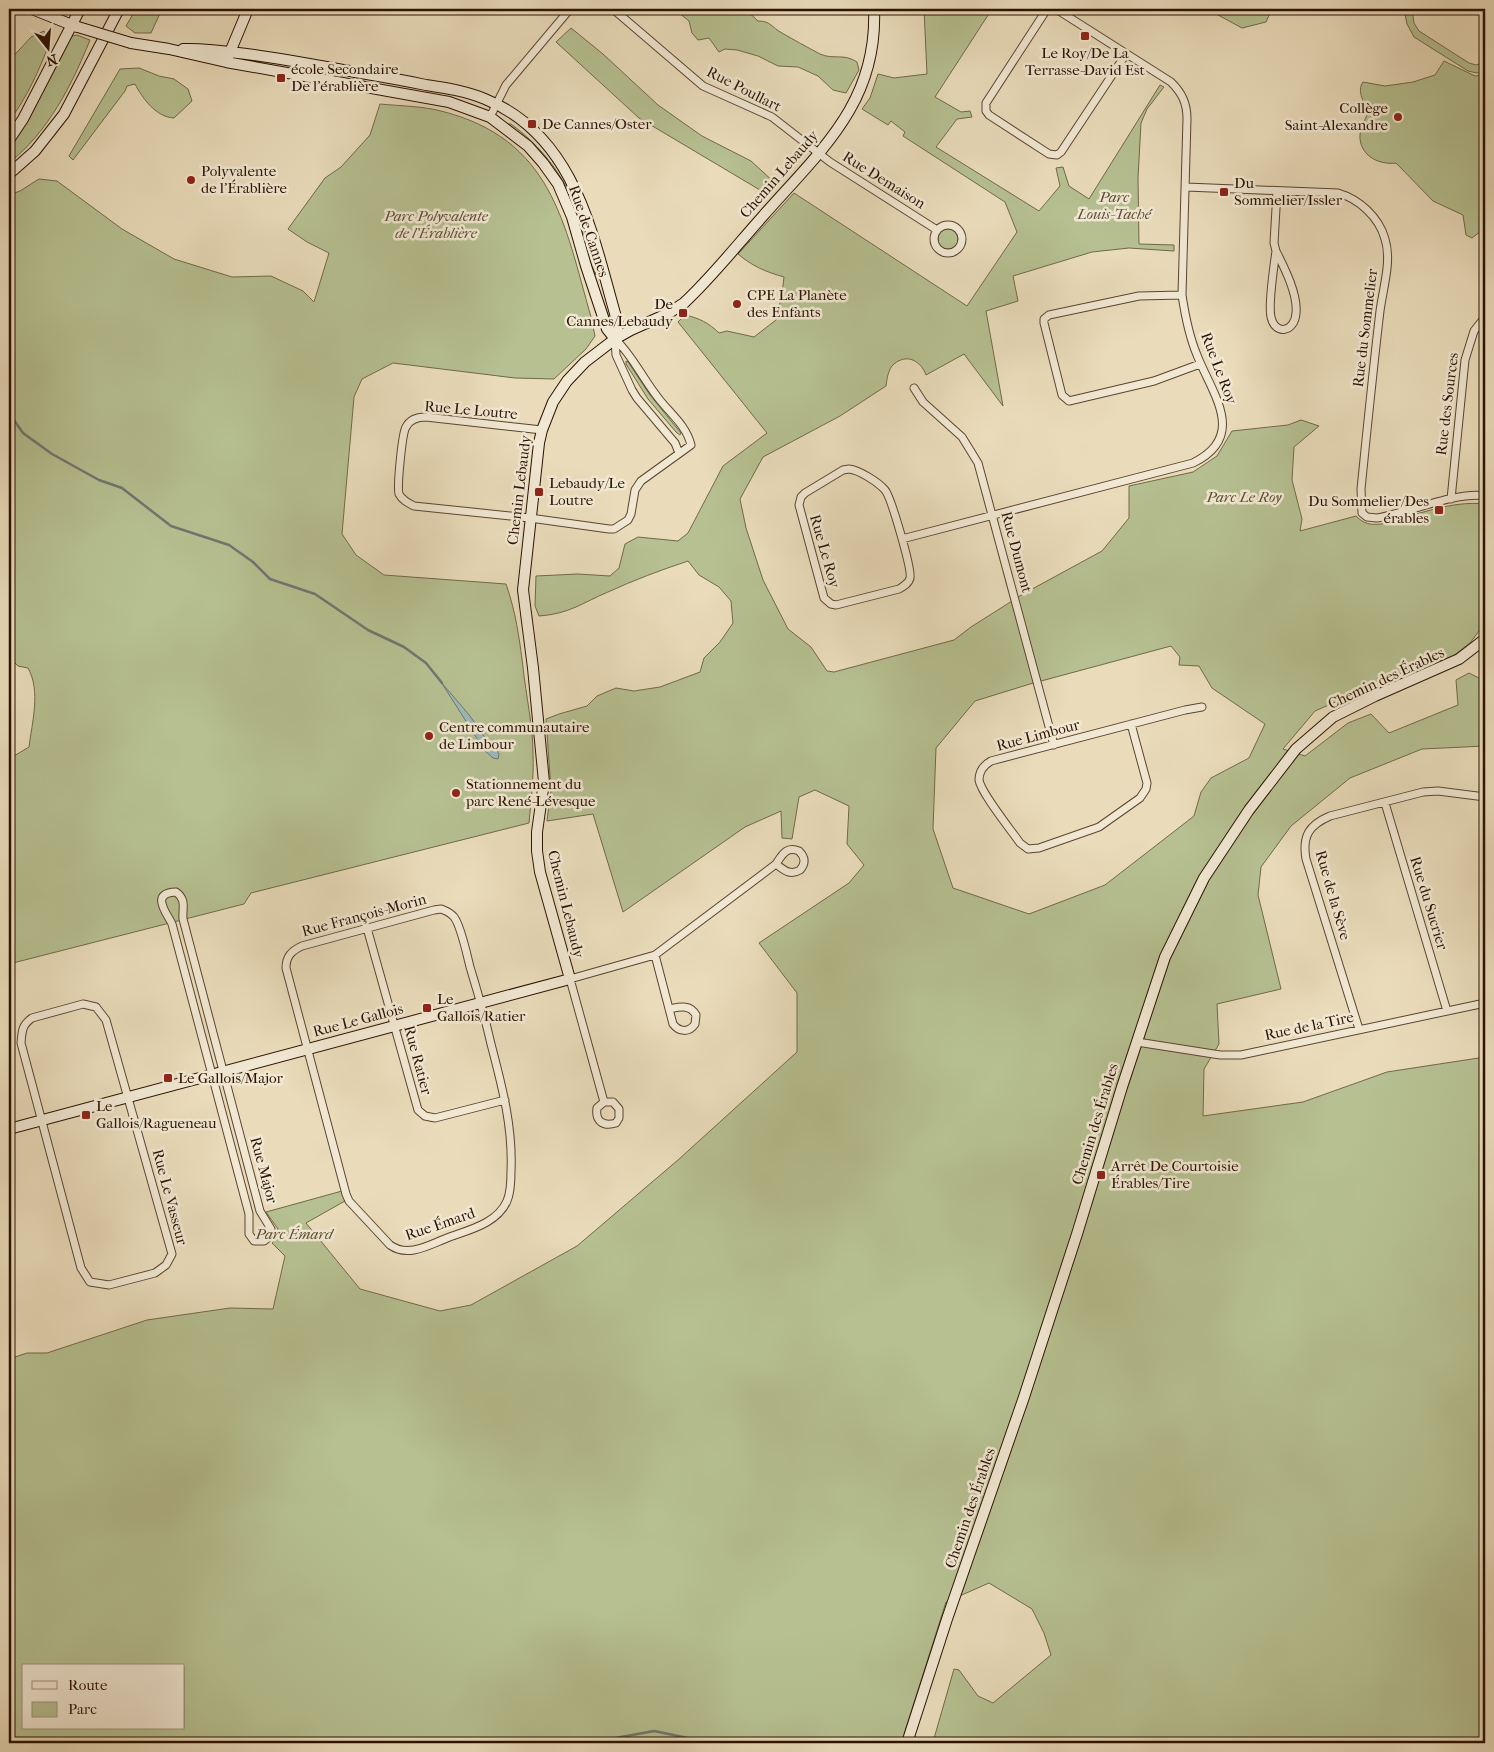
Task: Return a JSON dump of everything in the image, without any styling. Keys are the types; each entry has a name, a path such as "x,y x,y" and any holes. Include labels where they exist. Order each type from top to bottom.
{"street":[{"name":"Rue de Cannes","path":"32,9 75,26 131,43 449,102 490,117 528,146 558,184 572,217 607,329 615,339"},
{"path":"9,140 23,120 75,26 80,9"},
{"path":"9,174 35,150 61,118 119,9"},
{"path":"96,53 124,9"},
{"path":"226,62 248,9"},
{"path":"490,117 506,85 570,9"},
{"name":"Rue Poullart","path":"613,9 694,79 713,91 772,117 818,153"},
{"name":"Chemin Lebaudy","path":"604,1102 540,872 537,851 537,832 544,782 523,590 536,459 542,430 553,402 567,381 584,362 615,339 669,313 684,303 818,153 843,122 862,86 873,45 874,9"},
{"path":"1047,9 986,103 986,107 989,115 1049,154 1057,155 1061,152 1126,54"},
{"name":"Rue Le Roy","path":"902,539 1184,466 1205,457 1220,438 1223,422 1219,402 1200,364 1186,317 1182,295 1187,110 1184,98 1171,82 1056,9"},
{"name":"Rue de Cannes","path":"169,49 196,48 302,62 450,89 478,96 496,104 520,120 541,139 560,161 576,189 587,217 618,324 615,339"},
{"name":"Rue Demaison","path":"818,153 937,230"},
{"name":"Rue du Sommelier","path":"1186,187 1325,191 1346,195 1370,213 1386,240 1388,256 1380,309 1364,460 1360,501 1362,512 1367,517 1377,518 1475,494 1485,496"},
{"path":"1276,251 1270,313 1273,324 1281,329 1286,329 1291,327 1294,322 1296,304 1274,243 1277,191"},
{"path":"948,224 957,228 962,238 960,247 952,253 939,250 934,242 937,230 948,224"},
{"path":"1182,295 1139,296 1049,315 1044,319 1044,323 1052,359 1062,395 1069,402 1154,381 1200,364"},
{"name":"Rue des Sources","path":"1451,499 1465,360 1474,331 1485,317"},
{"path":"615,339 616,355 632,390 675,443 679,453"},
{"name":"Rue Le Loutre","path":"542,430 415,418 407,425 403,434 399,492 404,500 414,506 530,518 609,529 619,527 628,520 631,514 633,496 638,485 691,445 688,434 657,397 625,348 615,339"},
{"name":"Rue Dumont","path":"914,388 923,402 954,428 968,444 978,463 1054,745"},
{"name":"Rue Le Roy","path":"843,470 858,471 886,490 902,539 910,572 910,580 907,584 899,589 840,604 831,604 824,598 799,510 801,497 843,470"},
{"name":"Chemin des Érables","path":"907,1743 1077,1234 1165,957 1204,878 1249,810 1296,749 1333,717 1375,696 1459,659 1485,639"},
{"name":"Rue Limbour","path":"1131,724 1146,778 1144,794 1099,827 1039,848 1028,848 1020,843 984,791 979,780 986,764 1131,724 1202,707"},
{"name":"Rue de la Sève","path":"1359,1029 1306,859 1305,843 1310,830 1322,820 1431,791 1484,797"},
{"path":"1484,797 1485,805"},
{"name":"Rue du Sucrier","path":"1384,803 1447,1011"},
{"name":"Rue Le Gallois","path":"9,1129 654,955 776,864"},
{"name":"Rue Major","path":"176,892 184,902 183,919 260,1211 271,1229 270,1237 264,1241 254,1241 249,1234 249,1214 213,1074 172,924 162,905 162,900 168,893 176,892"},
{"name":"Rue François-Morin","path":"308,1048 286,968 288,957 295,948 434,910 447,911 456,920 480,1003"},
{"name":"Rue Ratier","path":"367,928 415,1105 421,1114 430,1118 505,1100"},
{"path":"654,955 669,1009"},
{"name":"Rue Émard","path":"308,1048 350,1201 390,1245 396,1249 412,1251 486,1222 497,1215 503,1208 509,1194 512,1160 510,1127 480,1003"},
{"name":"Rue de la Tire","path":"1137,1042 1220,1055 1240,1055 1485,1003"},
{"path":"42,1120 21,1043 22,1028 32,1018 83,1004 96,1007 106,1020 128,1097"},
{"name":"Rue Le Vasseur","path":"42,1120 81,1268 90,1282 109,1285 155,1273 166,1265 172,1254 128,1097"}],"green space":[{"path":"136,9 162,9 151,33 135,33 126,26"},
{"path":"674,9 745,9 758,21 768,23 820,54 829,57 852,59 857,62 859,70 846,93 833,90 818,76 798,67 778,66 758,56 737,50 725,49 719,52 709,38 698,40 692,33 689,21"},
{"path":"924,9 972,9 979,13 982,9 992,9 935,97 961,112 970,111 972,117 957,119 936,147 1039,211 1060,186 1056,168 1063,167 1069,186 1089,199 1160,85 1164,87 1147,109 1141,123 1138,178 1139,244 1174,245 1174,251 1129,248 1092,252 1013,276 1018,301 986,311 1003,406 964,354 926,375 917,362 904,359 894,364 890,369 886,386 840,416 763,457 740,499 746,528 763,580 788,629 811,647 827,671 834,672 954,640 1023,594 1102,551 1129,518 1129,486 1193,472 1217,456 1232,431 1288,425 1301,420 1319,426 1294,447 1292,480 1302,519 1300,531 1356,516 1367,523 1381,524 1446,506 1472,503 1485,504 1485,623 1470,643 1452,657 1402,673 1315,711 1283,749 1305,756 1348,723 1371,714 1389,733 1458,705 1456,680 1469,673 1485,681 1485,746 1422,749 1350,778 1291,826 1261,867 1258,895 1281,989 1217,1004 1219,1044 1204,1069 1203,1116 1303,1102 1387,1072 1485,1057 1485,1743 9,1743 9,1359 27,1353 47,1353 147,1320 230,1308 273,1309 285,1256 272,1243 277,1238 278,1229 266,1212 342,1191 345,1201 306,1223 360,1289 440,1311 471,1305 577,1246 678,1160 797,1052 797,993 759,943 849,883 864,865 847,844 849,806 815,790 799,797 792,839 782,838 781,811 745,827 623,912 593,814 547,821 551,790 546,719 587,706 597,696 616,688 634,691 660,687 700,672 704,658 720,642 733,623 731,601 719,587 699,575 688,561 628,583 559,613 539,616 535,606 536,576 578,574 610,576 619,568 625,544 638,537 678,541 688,533 723,466 767,433 678,322 685,315 704,321 719,333 727,331 754,337 776,320 784,277 759,268 738,254 794,193 967,306 1017,232 1005,202 903,136 905,132 891,121 888,125 862,109 870,98 878,74 894,78 927,74","holes":["1171,646 1180,657 1179,665 1199,666 1212,688 1265,724 1249,758 1211,778 1201,792 1194,816 1105,885 1029,914 953,888 933,829 936,748 975,701 1030,684","989,1583 1032,1609 1044,1633 1051,1655 993,1703 978,1696 959,1670 954,1669 933,1742 904,1734 946,1602"]},
{"path":"1207,9 1272,9 1266,22 1242,28"},
{"path":"1404,9 1412,9 1414,23 1419,31 1469,63 1476,65 1485,62 1485,71 1477,73 1468,71 1414,37 1407,24"},
{"path":"571,28 603,54 658,105 702,136 751,161 775,183 765,193 639,118 556,42"},
{"path":"44,31 50,42 32,83 9,121 9,61 31,37"},
{"path":"77,35 90,40 67,91 36,137 9,163 9,146 25,124 71,36"},
{"path":"1444,61 1475,76 1485,75 1485,228 1472,238 1466,235 1463,215 1433,201 1396,163 1384,163 1368,155 1361,145 1360,139 1361,129 1368,112 1360,90 1363,82 1385,86 1413,82 1435,75"},
{"path":"139,68 159,76 174,79 188,89 192,101 174,118 167,117 151,106 135,84 127,86 73,160 69,156 120,69"},
{"name":"Parc Polyvalente de l'Érablière","path":"380,104 434,109 478,124 507,142 530,163 548,189 561,217 572,249 595,336 586,349 554,379 515,378 393,363 362,379 354,397 342,534 356,555 384,575 506,584 518,635 532,732 533,771 529,823 251,893 244,904 9,964 9,759 29,747 35,697 32,677 28,668 18,666 9,657 9,195 20,191 39,179 57,181 122,229 174,259 232,277 271,276 303,291 314,302 329,253 307,242 288,229 325,178 341,167 370,135"},
{"path":"508,124 511,124 529,139 558,172 578,210 596,275 587,256 573,209"},
{"path":"948,229 955,232 958,239 955,246 948,249 941,246 938,239 941,232"},
{"path":"626,361 650,395 681,433 680,435 648,399 626,364"}],"water":[{"path":"441,682 496,749 499,754 498,759 493,758 485,751"}],"waterway":[{"path":"9,413 23,433 52,454 99,480 122,488 171,526 229,545 253,562 270,579 315,594 368,630 404,647 426,663 442,683"},
{"path":"9,1695 13,1721 10,1737 15,1743"},
{"path":"588,1743 654,1731 688,1738 691,1743"},
{"path":"287,1743 299,1740 302,1743"}],"place":[{"name":"Le Roy/De La Terrasse-David Est","path":"1085,36"},
{"name":"école Secondaire De l'érablière","path":"281,78"},
{"name":"Collège Saint-Alexandre","path":"1398,117"},
{"name":"De Cannes/Oster","path":"532,124"},
{"name":"Polyvalente de l'Érablière","path":"191,180"},
{"name":"Du Sommelier/Issler","path":"1224,192"},
{"name":"CPE La Planète des Enfants","path":"737,304"},
{"name":"De Cannes/Lebaudy","path":"683,313"},
{"name":"Lebaudy/Le Loutre","path":"539,492"},
{"name":"Du Sommelier/Des érables","path":"1439,510"},
{"name":"Centre communautaire de Limbour","path":"429,736"},
{"name":"Stationnement du parc René-Lévesque","path":"456,793"},
{"name":"Le Gallois/Ratier","path":"427,1008"},
{"name":"Le Gallois/Major","path":"168,1078"},
{"name":"Le Gallois/Ragueneau","path":"86,1115"},
{"name":"Arrêt De Courtoisie Érables/Tire","path":"1101,1175"}],"park label":[{"name":"Parc Louis-Taché","path":"1114,206"},
{"name":"Parc Le Roy","path":"1244,497"},
{"name":"Parc Émard","path":"294,1234"}]}
